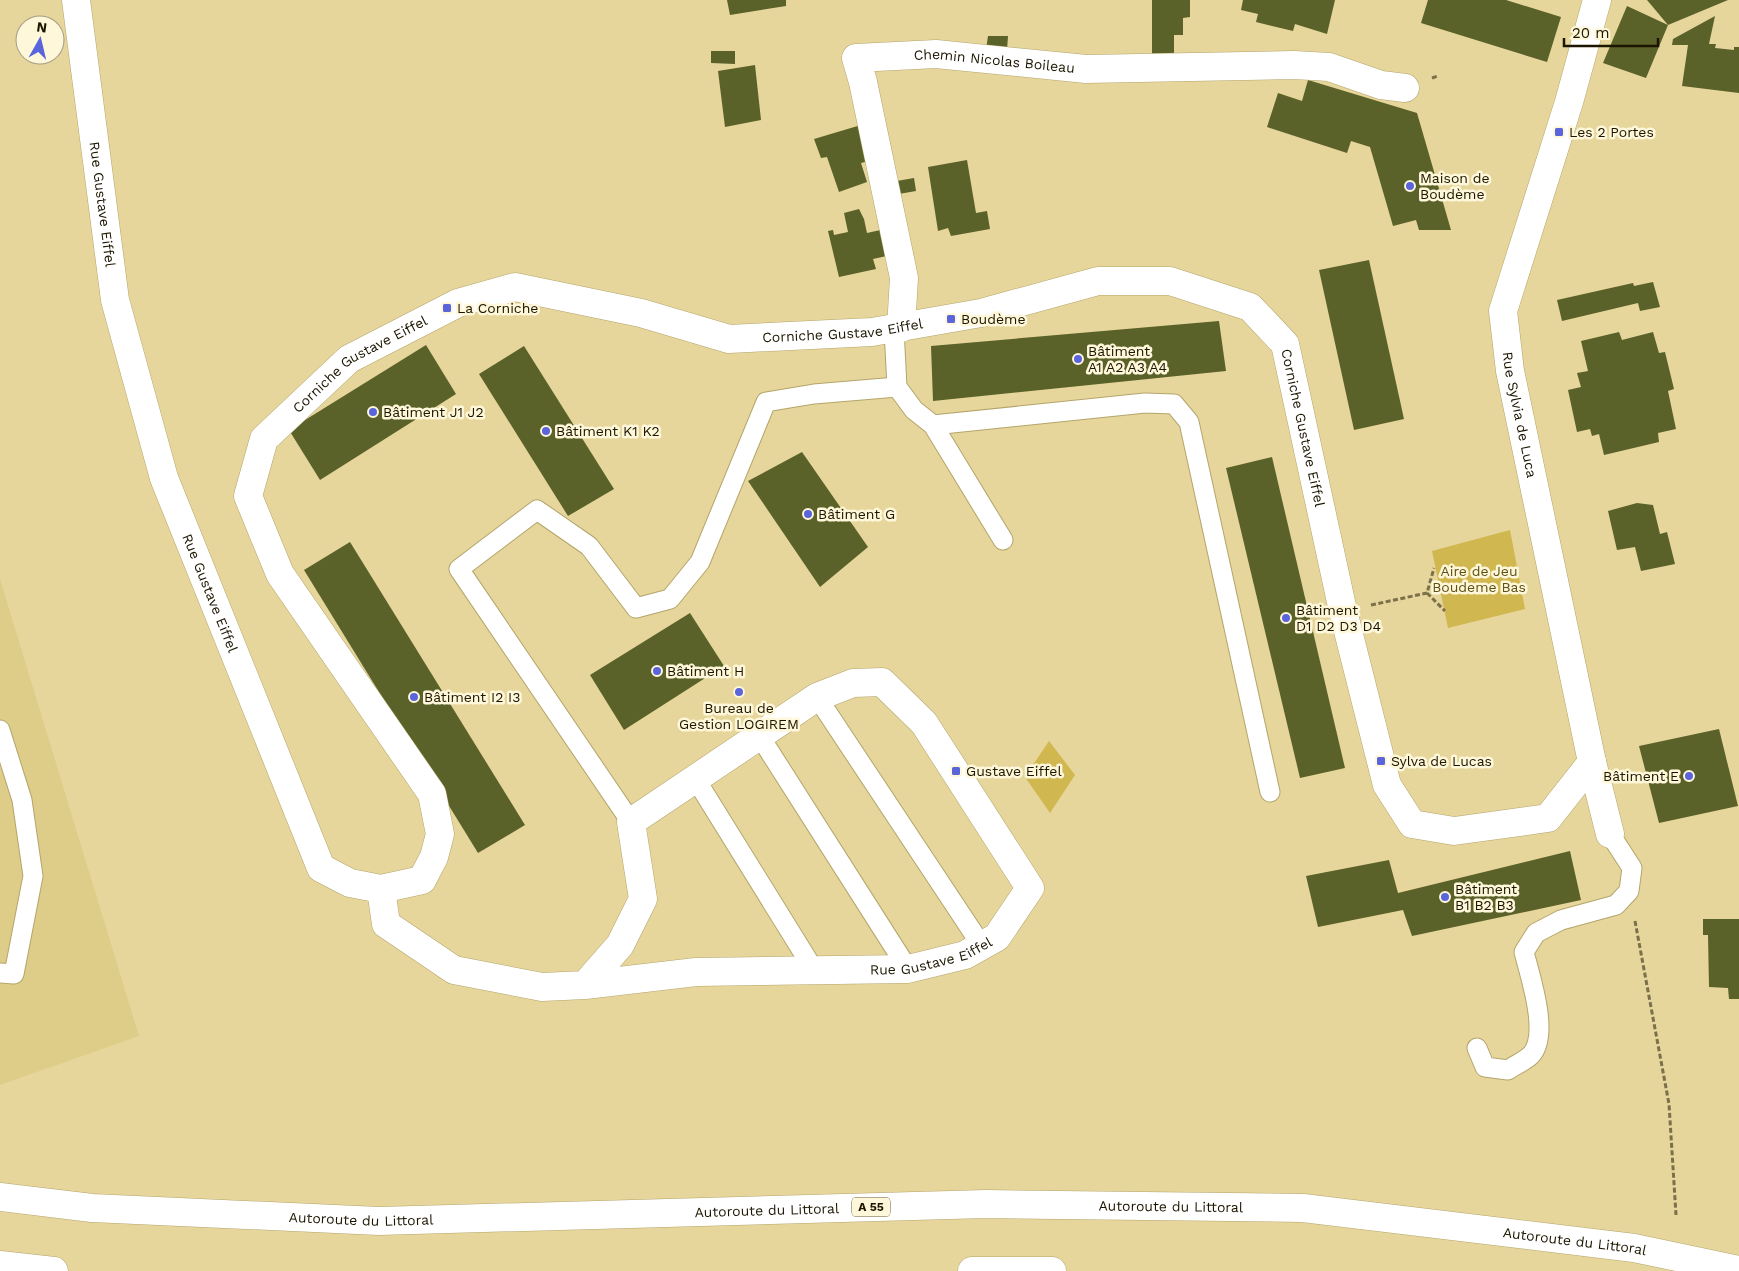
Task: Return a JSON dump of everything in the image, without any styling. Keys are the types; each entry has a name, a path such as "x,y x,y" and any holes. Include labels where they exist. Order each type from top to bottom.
{"main road":[{"name":"Rue Gustave Eiffel","path":"76,0 116,300 164,478 321,868 350,883 381,889 386,924 454,970 542,987 585,985 696,972 908,969 965,955 997,937 1030,888 924,723 882,682 853,683 817,697 631,822"},
{"name":"Rue Sylvia de Luca","path":"1597,0 1569,102 1503,311 1510,371 1592,762 1610,834"},
{"name":"Chemin Nicolas Boileau","path":"897,329 904,278 863,82 856,58 936,54 1086,69 1294,64 1329,67 1381,85 1405,88"},
{"name":"Corniche Gustave Eiffel","path":"381,889 422,880 434,857 440,834 432,794 280,574 248,496 264,439 349,359 458,303 515,286 641,313 729,339 872,332 897,329 981,313 1098,281 1170,280 1250,307 1285,344 1343,611 1387,785 1412,824 1454,831 1548,818 1592,762"},
{"path":"585,985 620,945 643,899 631,822"},
{"name":"Autoroute du Littoral","path":"0,1197 92,1208 380,1221 986,1204 1303,1208 1634,1248 1739,1270"},
{"path":"0,1264 54,1271"},
{"path":"972,1271 1052,1271"}],"lane":[{"path":"897,329 897,387 914,410 933,425 1003,540"},
{"path":"631,822 459,569 537,510 589,546 636,608 670,599 700,562 766,402 814,394 897,387"},
{"path":"933,425 1145,403 1174,404 1189,422 1270,792"},
{"path":"817,697 982,946"},
{"path":"0,730 22,800 33,876 14,974 0,973"},
{"path":"758,735 908,969"},
{"path":"695,778 814,970"},
{"path":"1477,1048 1485,1067 1508,1070 1532,1055 1539,1040 1538,1012 1524,952 1536,933 1561,920 1616,905 1629,891 1632,868 1610,834"}],"path":[{"path":"1427,593 1434,568"},
{"path":"1343,611 1427,593"},
{"path":"1427,593 1445,611"},
{"path":"1629,891 1669,1104 1676,1215"}],"shaded area":[{"path":"0,579 139,1036 0,1085"}],"green space":[{"name":"Aire de Jeu Boudeme Bas","path":"1510,530 1525,609 1448,628 1432,551"},
{"path":"1049,741 1075,775 1050,813 1025,777"}],"building":[{"path":"727,0 786,0 786,6 730,15"},
{"path":"1152,0 1190,0 1190,17 1183,18 1183,35 1174,35 1174,57 1152,57"},
{"path":"1243,0 1335,0 1327,34 1295,24 1293,31 1256,22 1258,14 1241,10"},
{"path":"1428,0 1506,0 1561,17 1547,62 1421,23"},
{"path":"1647,0 1728,0 1668,25"},
{"path":"1627,6 1668,25 1646,78 1603,63"},
{"path":"1715,16 1709,44 1716,44 1715,48 1734,50 1734,47 1739,47 1739,93 1682,86 1688,45 1672,45 1673,39"},
{"path":"988,36 1008,36 1007,50 986,50"},
{"path":"711,51 735,51 735,64 711,63"},
{"path":"755,65 761,120 725,127 718,71"},
{"name":"Maison de Boudème","path":"1308,80 1417,113 1451,230 1419,230 1416,220 1393,226 1370,147 1351,141 1347,153 1267,127 1278,93 1302,101"},
{"path":"861,125 869,161 861,163 867,182 839,192 827,157 821,158 814,139"},
{"path":"967,160 976,213 987,211 990,229 951,236 948,228 938,231 928,167"},
{"path":"914,178 916,191 893,195 891,182"},
{"path":"859,209 864,219 867,233 885,229 891,255 873,259 876,269 839,277 828,231 833,230 834,235 848,232 844,213"},
{"path":"1369,260 1404,419 1354,430 1319,270"},
{"path":"1653,282 1660,307 1640,311 1638,303 1562,321 1557,300 1633,283 1634,286"},
{"name":"Bâtiment A1 A2 A3 A4","path":"1219,321 1226,371 933,401 931,346"},
{"path":"1619,332 1622,340 1653,332 1659,353 1665,352 1674,389 1668,391 1676,429 1658,433 1659,442 1604,455 1599,434 1592,436 1590,429 1577,432 1568,390 1581,387 1577,373 1588,371 1581,341"},
{"name":"Bâtiment J1 J2","path":"426,345 456,394 320,480 289,430"},
{"name":"Bâtiment K1 K2","path":"524,346 614,489 568,516 479,374"},
{"name":"Bâtiment G","path":"802,452 868,547 820,587 748,481"},
{"name":"Bâtiment D1 D2 D3 D4","path":"1272,457 1345,768 1300,778 1226,468"},
{"path":"1637,503 1653,505 1660,534 1667,532 1675,564 1641,571 1635,547 1617,550 1608,511"},
{"name":"Bâtiment I2 I3","path":"350,542 525,825 478,853 304,570"},
{"name":"Bâtiment H","path":"690,613 724,666 624,730 590,675"},
{"name":"Bâtiment E","path":"1719,729 1738,806 1659,823 1639,746"},
{"name":"Bâtiment B1 B2 B3","path":"1570,851 1581,900 1412,936 1403,910 1318,927 1306,876 1389,860 1398,893"},
{"path":"1703,919 1739,919 1739,999 1729,999 1728,988 1709,987 1708,935 1703,935"}],"place":[{"name":"Les 2 Portes","path":"1559,132"},
{"name":"Maison de Boudème","path":"1410,186"},
{"name":"La Corniche","path":"447,308"},
{"name":"Boudème","path":"951,319"},
{"name":"Bâtiment A1 A2 A3 A4","path":"1078,359"},
{"name":"Bâtiment J1 J2","path":"373,412"},
{"name":"Bâtiment K1 K2","path":"546,431"},
{"name":"Bâtiment G","path":"808,514"},
{"name":"Bâtiment D1 D2 D3 D4","path":"1286,618"},
{"name":"Bâtiment H","path":"657,671"},
{"name":"Bureau de Gestion LOGIREM","path":"739,692"},
{"name":"Bâtiment I2 I3","path":"414,697"},
{"name":"Sylva de Lucas","path":"1381,761"},
{"name":"Gustave Eiffel","path":"956,771"},
{"name":"Bâtiment E","path":"1689,776"},
{"name":"Bâtiment B1 B2 B3","path":"1445,897"}]}
